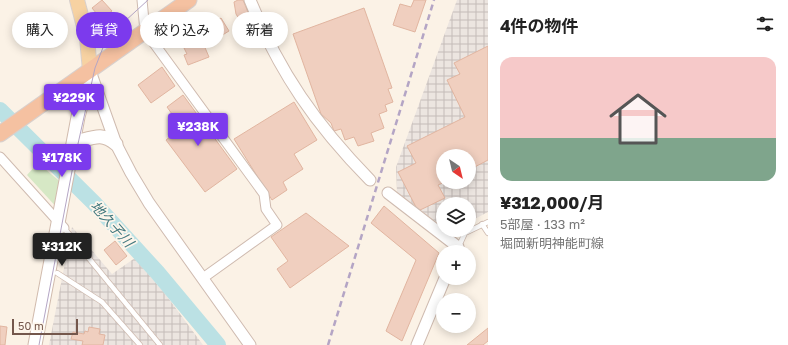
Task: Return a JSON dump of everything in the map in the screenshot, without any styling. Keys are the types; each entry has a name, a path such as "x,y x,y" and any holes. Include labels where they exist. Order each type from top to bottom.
{"highway":[{"path":"171,12 188,0"},
{"path":"1,133 140,35"}],"main road":[{"path":"73,166 83,140 88,109 90,71 87,38 77,0"},
{"path":"35,345 73,166 78,116 90,71"},
{"path":"83,140 98,136 108,137 116,144"},
{"path":"44,345 58,273 61,225"}],"street":[{"path":"142,0 143,12"},
{"path":"250,0 264,34 316,120 342,152 370,180"},
{"path":"157,48 264,194 266,209 277,225 203,278"},
{"path":"90,71 116,144 150,203 250,345"},
{"path":"0,157 61,225"},
{"path":"388,193 451,245"},
{"path":"417,345 443,285"}],"lane":[{"path":"459,245 465,233 488,222"},
{"path":"482,224 488,233"},
{"path":"61,225 160,345"},
{"path":"58,273 102,302 140,345"}],"shaded area":[{"path":"457,0 488,0 488,212 476,218 476,197 436,197 436,222 397,192 396,167"},
{"path":"72,227 112,274 135,258 166,295 203,345 49,345"}],"green space":[{"path":"38,163 64,185 60,211 27,175"}],"building":[{"path":"102,0 112,11 95,12 92,8"},
{"path":"243,0 248,12 236,12 234,2"},
{"path":"414,0 426,0 415,32 393,25 400,4 411,7"},
{"path":"364,8 392,88 388,89 393,102 385,105 387,111 379,114 384,128 371,133 374,141 358,146 354,137 345,140 341,129 334,131 331,123 321,114 293,34"},
{"path":"224,23 229,31 224,34"},
{"path":"488,46 488,160 476,166 476,149 436,149 436,189 440,189 444,197 436,197 436,202 418,211 398,172 416,163 407,146 465,117 447,80 460,74 454,63"},
{"path":"184,48 205,48 209,57 188,65 184,55 187,54"},
{"path":"162,67 175,86 151,103 138,85"},
{"path":"183,95 237,169 205,192 166,140 182,128 167,107"},
{"path":"294,102 317,140 294,154 303,169 283,182 287,190 272,200 234,139"},
{"path":"384,206 436,250 436,260 402,341 386,331 416,260 371,223"},
{"path":"306,213 349,246 290,288 277,269 288,261 271,237"},
{"path":"115,241 127,256 116,265 104,250"},
{"path":"0,326 7,327 5,345 0,345"},
{"path":"89,327 100,329 99,334 105,335 103,345 82,345 83,341 71,339 73,332 84,334 85,331 88,332"},
{"path":"488,328 488,341 483,345 467,345"}],"waterway":[{"name":"地久子川","path":"0,110 94,203 157,272 218,345"}],"tram line":[{"path":"39,345 73,166 95,68 104,45 112,33 148,0"}],"railway":[{"path":"328,345 434,0"}]}
